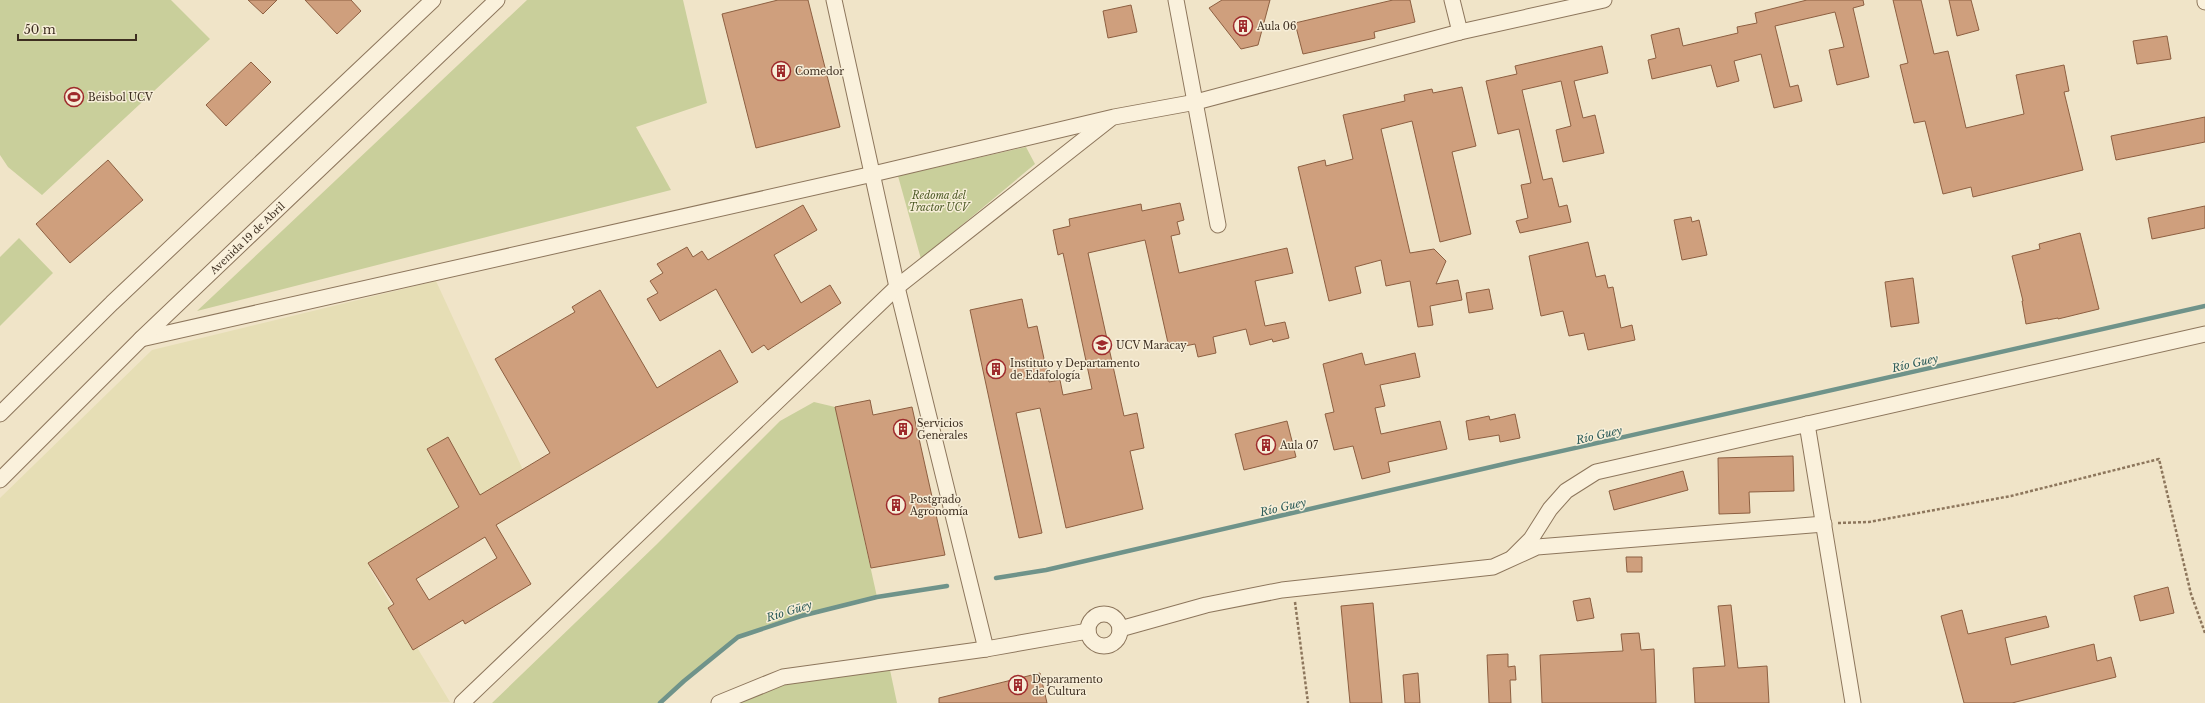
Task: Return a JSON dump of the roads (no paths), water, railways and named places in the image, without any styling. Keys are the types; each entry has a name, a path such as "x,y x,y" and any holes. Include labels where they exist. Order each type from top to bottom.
{"lane":[{"name":"Avenida 19 de Abril","path":"0,480 141,339 497,0"},
{"path":"834,0 898,287 986,649"},
{"path":"1176,0 1218,225"},
{"path":"1452,0 1460,32"},
{"path":"141,339 873,174 1114,117 1196,102 1460,32 1604,0"},
{"path":"0,414 112,303 427,2"},
{"path":"462,703 898,287 1114,117"},
{"path":"1513,557 1531,539 1550,509 1566,491 1596,472 2205,334"},
{"path":"1807,424 1852,703"},
{"path":"1120,629 1206,605 1294,588 1493,567 1537,547 1824,524"},
{"path":"1103,614 1114,618 1120,629 1116,641 1105,646 1093,642 1088,631 1092,619 1103,614"},
{"path":"719,703 783,677 986,649 1088,631"}],"waterway":[{"name":"Río Guey","path":"996,578 1046,570 1504,464 2205,306"},
{"name":"Río Güey","path":"660,703 684,681 738,637 801,616 877,597 947,586"}],"place":[{"name":"Aula 06","path":"1243,26"},
{"name":"Comedor","path":"781,71"},
{"name":"Béisbol UCV","path":"74,97"},
{"name":"UCV Maracay","path":"1102,345"},
{"name":"Instituto y Departamento de Edafología","path":"996,369"},
{"name":"Servicios Generales","path":"903,429"},
{"name":"Aula 07","path":"1266,445"},
{"name":"Postgrado Agronomía","path":"896,505"},
{"name":"Deparamento de Cultura","path":"1018,685"}],"park label":[{"name":"Redoma del Tractor UCV","path":"939,200"}]}
